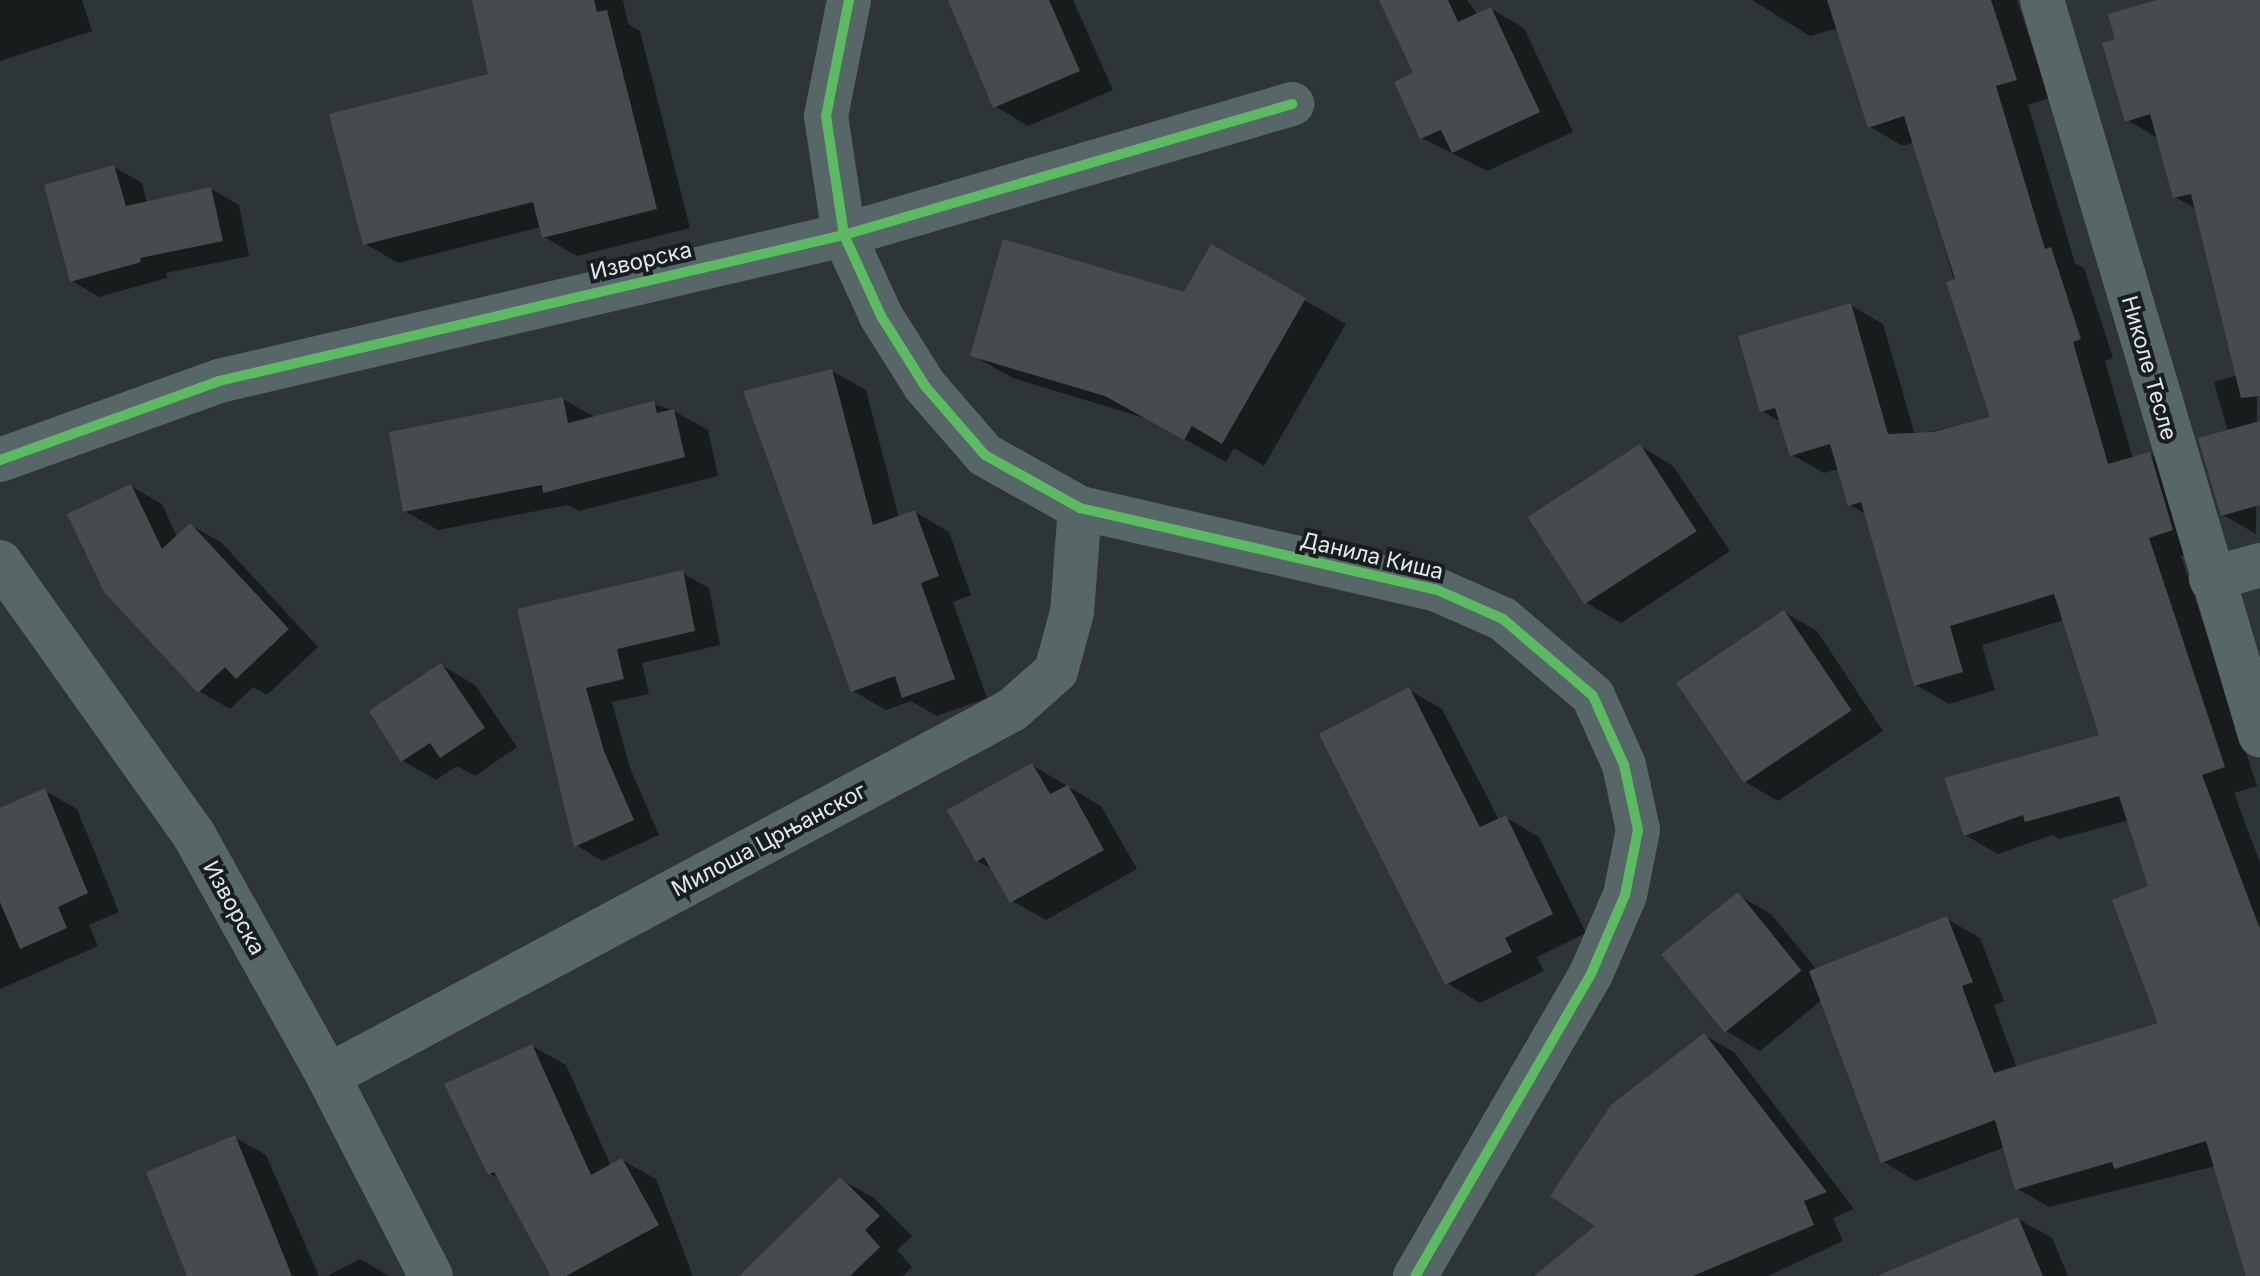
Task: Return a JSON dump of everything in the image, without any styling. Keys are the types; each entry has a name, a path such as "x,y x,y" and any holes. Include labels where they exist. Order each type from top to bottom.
{"street":[{"name":"Данила Киша","path":"849,0 826,116 844,235 881,316 925,386 985,455 1080,508 1435,589 1490,613 1547,651 1593,696 1618,751 1638,830 1625,895 1591,974 1415,1276"},
{"name":"Николе Тесле","path":"2042,0 2211,579 2260,735"},
{"name":"Изворска","path":"0,460 219,381 844,235 1292,104"},
{"name":"Милоша Црњанског","path":"328,1076 1012,710 1056,671 1072,612 1080,508"},
{"name":"Изворска","path":"0,562 194,835 328,1076 431,1276"},
{"path":"2211,579 2260,565"}],"building":[{"path":"472,0 594,0 597,12 607,10 657,209 542,238 533,202 363,245 329,114 488,74"},
{"path":"948,0 1049,0 1080,71 993,108"},
{"path":"1379,0 1448,0 1458,22 1491,7 1540,112 1452,153 1441,130 1420,139 1394,82 1413,73"},
{"path":"1827,0 1991,0 2017,80 1996,86 2045,249 2051,247 2081,339 2073,342 2108,464 2150,452 2173,530 2149,538 2225,767 2202,775 2260,929 2260,1276 2246,1276 2206,1141 2114,1169 2112,1162 2015,1190 1995,1120 1881,1163 1809,971 1947,916 1973,982 1962,986 1994,1073 2158,1023 2112,900 2148,886 2119,796 2025,822 2023,815 1964,836 1944,778 2099,735 2054,594 1950,626 1963,672 1914,686 1861,502 1848,506 1830,444 1790,456 1775,408 1760,412 1738,336 1851,303 1888,434 1933,432 1990,417 1946,282 1955,279 1904,116 1868,128"},
{"path":"2157,0 2260,0 2260,396 2241,398 2191,194 2173,198 2150,114 2125,122 2102,43 2115,39 2108,14"},
{"path":"114,165 126,206 211,187 223,241 140,258 141,262 70,282 44,185"},
{"path":"1003,239 1184,292 1211,244 1306,298 1222,444 1192,426 1184,440 1105,396 970,356"},
{"path":"832,369 873,525 915,510 939,576 921,583 955,679 902,698 895,676 851,692 743,391"},
{"path":"563,397 568,423 654,401 657,413 674,409 685,457 543,493 542,485 403,512 389,432"},
{"path":"2260,421 2260,505 2221,516 2198,438"},
{"path":"1640,444 1697,531 1584,604 1528,517"},
{"path":"131,484 162,549 190,523 289,629 236,679 225,667 198,693 104,592 67,514"},
{"path":"683,570 695,631 617,649 624,679 586,688 604,751 634,820 574,847 517,609"},
{"path":"1784,610 1852,710 1744,783 1676,683"},
{"path":"441,663 485,728 440,758 430,743 401,762 369,711"},
{"path":"1409,687 1480,827 1506,815 1553,914 1505,938 1512,952 1445,985 1319,734"},
{"path":"1032,763 1050,794 1068,785 1104,850 1010,903 984,857 976,862 947,810"},
{"path":"45,788 88,893 58,907 67,928 20,949 0,902 0,808"},
{"path":"1738,892 1802,970 1725,1033 1661,954"},
{"path":"1704,1033 1827,1192 1804,1201 1814,1225 1693,1276 1534,1276 1595,1226 1550,1196 1611,1105"},
{"path":"532,1044 591,1175 622,1158 659,1225 566,1276 551,1276 494,1172 488,1175 444,1084"},
{"path":"235,1135 292,1276 187,1276 146,1172"},
{"path":"840,1177 880,1216 865,1230 880,1247 850,1276 739,1276"},
{"path":"2018,1217 2043,1276 1879,1276 1879,1275"}],"cycle path":[{"path":"849,0 826,116 844,235 881,316 925,386 985,455 1080,508 1435,589 1503,619 1593,696 1624,765 1638,830 1625,895 1591,974 1415,1276"},
{"path":"0,460 219,381 844,235 1292,104"}]}
